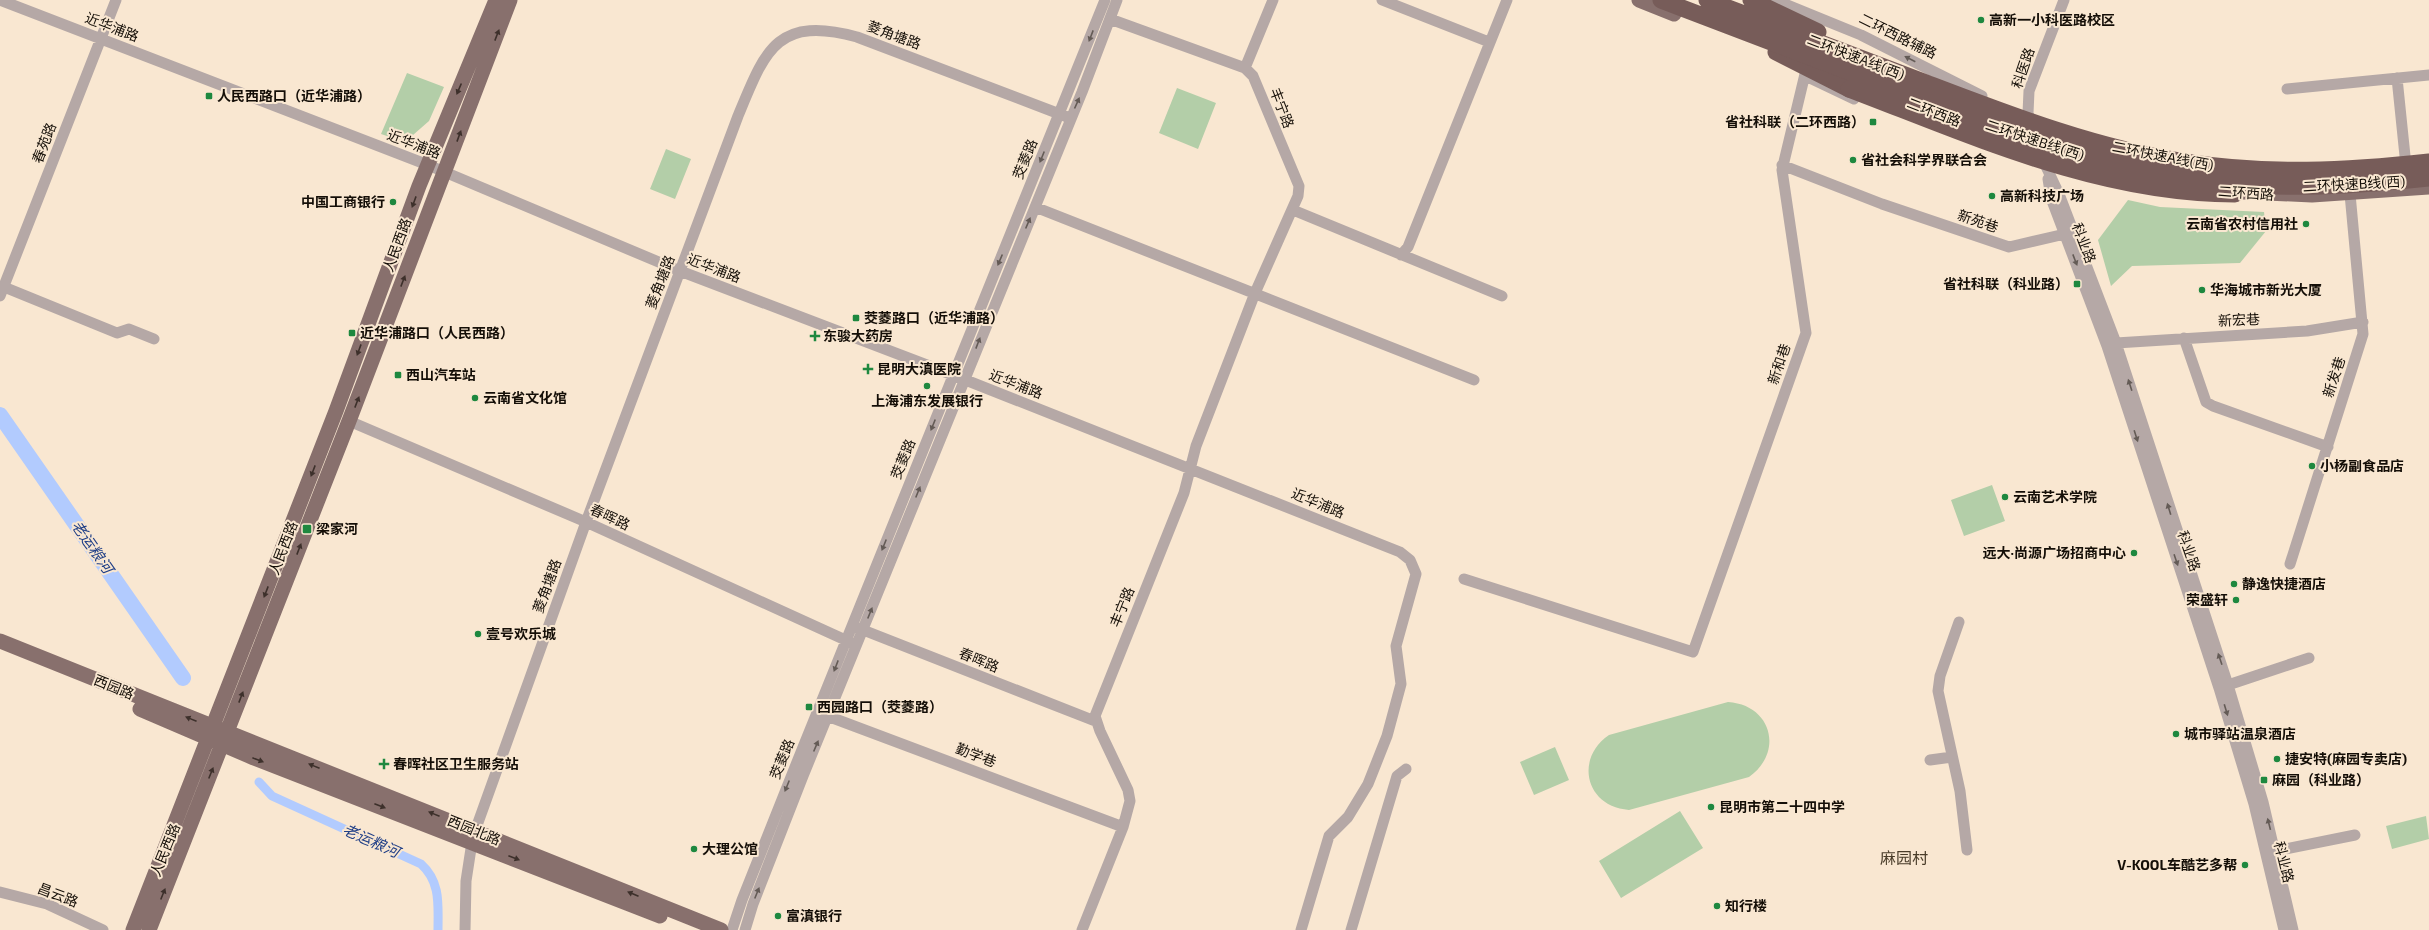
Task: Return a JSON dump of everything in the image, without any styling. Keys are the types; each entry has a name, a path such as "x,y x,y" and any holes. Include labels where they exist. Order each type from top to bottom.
{"highway":[{"name":"二环快速B线(西)","path":"1661,0 1974,119 2093,159 2151,173 2214,182 2279,187 2329,186 2429,178"},
{"name":"二环快速A线(西)","path":"1707,0 2066,134 2138,153 2186,162 2248,169 2301,171 2429,162"},
{"path":"1751,0 1908,76"},
{"path":"1776,52 1849,89 2022,154 2131,185 2169,191 2224,194 2280,192 2329,186"}],"main road":[{"name":"人民西路","path":"149,930 218,736 428,165 496,0"},
{"name":"人民西路","path":"133,930 218,736 350,421 510,0"},
{"name":"二环西路","path":"1639,0 2039,151 2132,177 2230,192 2279,195 2350,194 2429,187"},
{"path":"1730,0 2028,113 2123,141 2217,158 2296,163 2429,154"},
{"name":"西园路","path":"0,641 218,736"},
{"name":"西园路","path":"0,650 218,736"},
{"name":"西园北路","path":"218,736 473,836 721,930"},
{"name":"西园北路","path":"473,836 694,930"}],"street":[{"name":"近华浦路","path":"0,0 428,165 680,271 964,380 1400,552 1414,565 1414,587 1396,646 1401,684 1387,736 1368,784 1348,817 1329,836 1300,930"},
{"name":"春苑路","path":"2,292 116,0"},
{"name":"茭菱路","path":"745,930 753,904 828,717 851,643 852,625 1105,0"},
{"name":"茭菱路","path":"732,930 742,900 818,712 851,643 863,630 1035,207 1117,0"},
{"path":"1110,19 1245,68 1273,0"},
{"path":"1382,0 1489,42"},
{"path":"1401,255 1408,247 1507,0"},
{"name":"二环西路辅路","path":"1776,0 1861,35 1982,96"},
{"name":"科医路","path":"2047,170 2039,151 2028,113 2029,91 2064,0"},
{"name":"菱角塘路","path":"465,930 466,881 473,836 586,522 738,116 759,66 765,57 781,41 801,32 813,29 834,31 857,37 1070,118"},
{"path":"1776,52 1805,74 1846,96 2047,170 2083,178 2132,177"},
{"name":"丰宁路","path":"1095,721 1096,712 1110,675 1184,493 1196,446 1255,293 1293,210 1299,186 1253,76 1245,68"},
{"name":"新和巷","path":"1464,579 1694,652 1806,333 1782,166 1805,74"},
{"path":"2287,90 2429,75"},
{"path":"2397,78 2405,156"},
{"name":"新苑巷","path":"1782,166 1882,204 2009,247 2065,234"},
{"name":"科业路","path":"2047,170 2051,198 2107,346 2219,688 2254,804 2284,930"},
{"name":"科业路","path":"2047,170 2060,194 2116,343 2247,742 2276,851 2294,930"},
{"name":"新发巷","path":"2290,564 2363,334 2350,194"},
{"path":"1035,207 1474,380"},
{"path":"1293,210 1502,296"},
{"path":"2,292 117,333 128,329 154,339"},
{"name":"新宏巷","path":"2116,343 2307,331 2363,322"},
{"path":"2184,338 2206,402 2213,406 2328,447"},
{"name":"春晖路","path":"350,421 586,522 851,643"},
{"path":"1959,622 1940,676 1938,691 1960,791 1967,850"},
{"name":"春晖路","path":"852,625 1095,721"},
{"path":"2228,685 2310,658"},
{"name":"勤学巷","path":"818,712 1123,827"},
{"path":"1082,930 1123,827 1129,808 1128,790 1095,721"},
{"path":"1930,760 1952,757"},
{"path":"1351,930 1397,776 1406,769"},
{"path":"2276,851 2355,835"},
{"name":"昌云路","path":"0,892 47,904 103,930"}],"green space":[{"path":"407,73 444,87 429,121 405,142 381,134"},
{"path":"1177,88 1216,103 1198,149 1159,133"},
{"path":"666,149 691,159 675,199 650,189"},
{"path":"2128,200 2160,207 2264,212 2266,231 2240,263 2132,266 2111,286 2098,240"},
{"path":"1992,485 2005,521 1964,536 1951,500"},
{"path":"1728,702 1743,705 1755,711 1763,720 1768,731 1769,743 1767,755 1760,767 1749,777 1629,810 1614,807 1603,800 1595,791 1590,780 1589,768 1591,756 1598,745 1609,735"},
{"path":"1555,747 1569,780 1534,795 1520,762"},
{"path":"1680,811 1703,848 1621,898 1599,861"},
{"path":"2426,816 2429,839 2392,849 2386,826"}],"waterway":[{"name":"老运粮河","path":"0,415 183,678"},
{"name":"老运粮河","path":"259,782 272,796 421,864 432,878 435,886 438,903 438,930"}],"place":[{"name":"高新一小科医路校区","path":"1981,20"},
{"name":"人民西路口（近华浦路）","path":"209,96"},
{"name":"省社科联（二环西路）","path":"1873,122"},
{"name":"省社会科学界联合会","path":"1853,160"},
{"name":"高新科技广场","path":"1992,196"},
{"name":"中国工商银行","path":"393,202"},
{"name":"云南省农村信用社","path":"2306,224"},
{"name":"省社科联（科业路）","path":"2077,284"},
{"name":"华海城市新光大厦","path":"2202,290"},
{"name":"茭菱路口（近华浦路）","path":"856,318"},
{"name":"近华浦路口（人民西路）","path":"352,333"},
{"name":"东骏大药房","path":"815,336"},
{"name":"昆明大滇医院","path":"868,369"},
{"name":"西山汽车站","path":"398,375"},
{"name":"上海浦东发展银行","path":"927,386"},
{"name":"云南省文化馆","path":"475,398"},
{"name":"小杨副食品店","path":"2312,466"},
{"name":"云南艺术学院","path":"2005,497"},
{"name":"梁家河","path":"307,529"},
{"name":"远大·尚源广场招商中心","path":"2134,553"},
{"name":"静逸快捷酒店","path":"2234,584"},
{"name":"荣盛轩","path":"2236,600"},
{"name":"壹号欢乐城","path":"478,634"},
{"name":"西园路口（茭菱路）","path":"809,707"},
{"name":"城市驿站温泉酒店","path":"2176,734"},
{"name":"捷安特(麻园专卖店)","path":"2277,759"},
{"name":"春晖社区卫生服务站","path":"384,764"},
{"name":"麻园（科业路）","path":"2264,780"},
{"name":"昆明市第二十四中学","path":"1711,807"},
{"name":"大理公馆","path":"694,849"},
{"name":"V-KOOL车酷艺多帮","path":"2245,865"},
{"name":"知行楼","path":"1717,906"},
{"name":"富滇银行","path":"778,916"}],"district":[{"name":"麻园村","path":"1904,858"}]}
